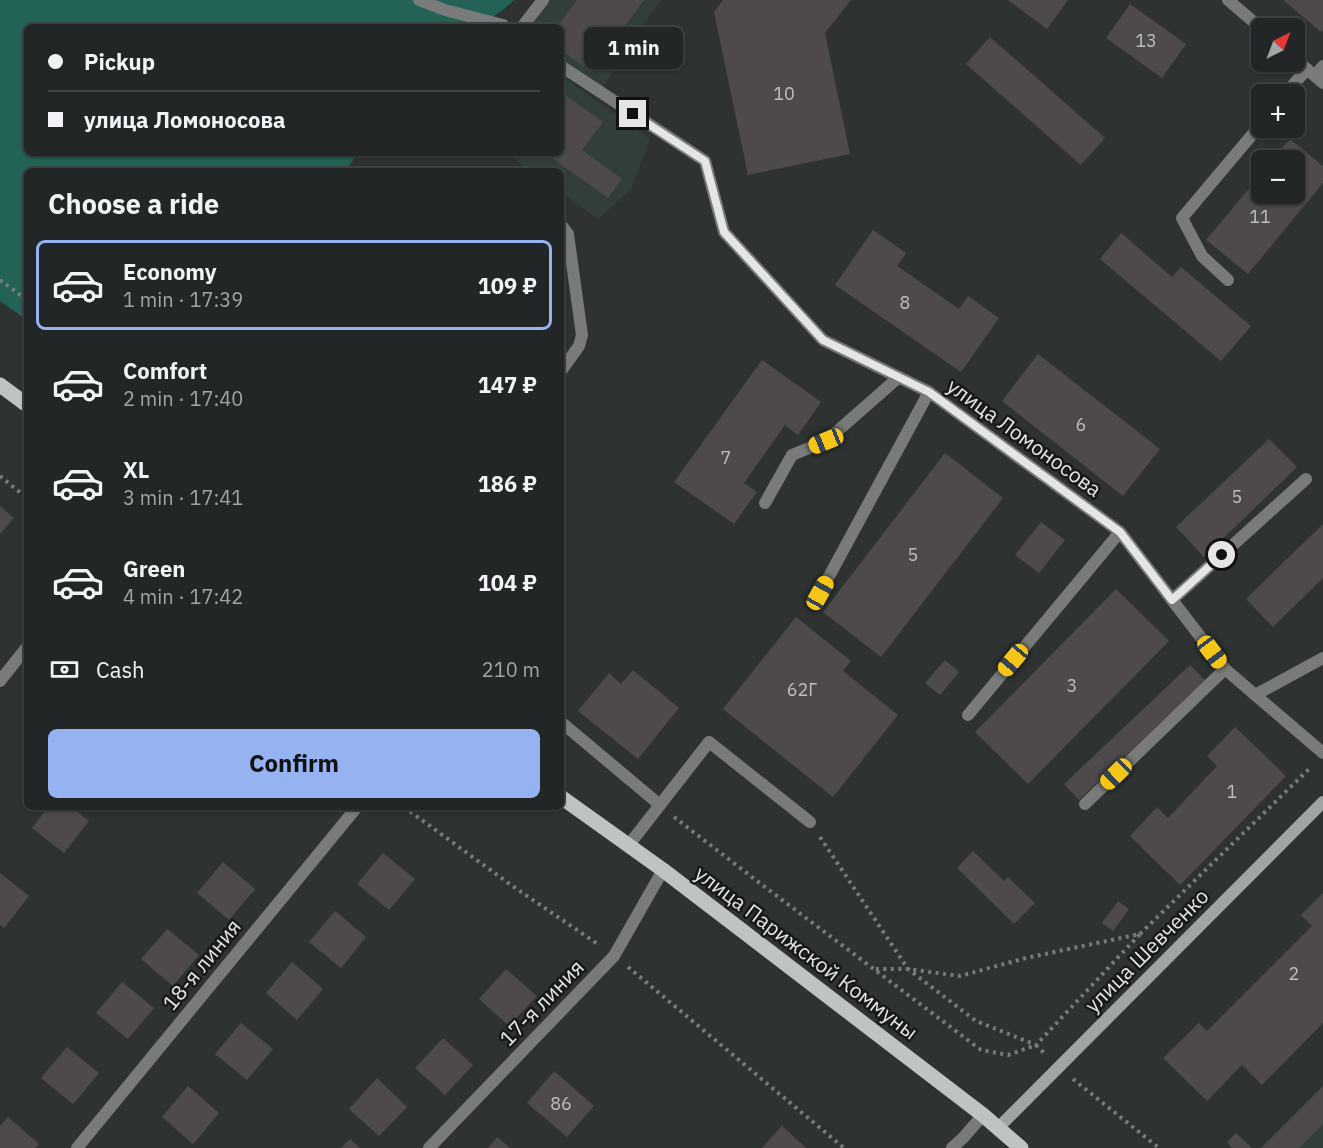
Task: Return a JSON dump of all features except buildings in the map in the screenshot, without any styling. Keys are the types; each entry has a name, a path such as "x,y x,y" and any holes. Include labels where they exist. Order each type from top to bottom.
{"main road":[{"path":"0,385 24,403"},
{"name":"улица Парижской Коммуны","path":"564,799 663,870 983,1115 1021,1148"}],"street":[{"path":"419,0 445,10 499,24"},
{"path":"524,24 543,0"},
{"path":"1228,0 1251,20"},
{"name":"улица Ломоносова","path":"564,68 705,161 724,232 823,340 929,392 1120,532 1225,669 1319,758"},
{"path":"1300,84 1317,73"},
{"path":"1228,280 1202,256 1182,218 1251,136"},
{"path":"564,229 568,234 582,335 579,346 564,367"},
{"path":"765,503 792,455 826,441 899,377"},
{"path":"820,593 929,392"},
{"path":"1172,600 1306,479"},
{"path":"968,715 1120,532"},
{"path":"0,681 24,651"},
{"path":"1255,695 1323,657"},
{"path":"1085,804 1225,669"},
{"path":"564,725 660,805"},
{"path":"628,846 709,741 810,822"},
{"name":"улица Шевченко","path":"998,1128 1323,802"},
{"name":"18-я линия","path":"77,1148 355,810"},
{"name":"17-я линия","path":"429,1148 614,956 663,870"},
{"path":"952,1148 983,1115"}],"path":[{"path":"0,280 24,298"},
{"path":"0,476 24,496"},
{"path":"660,805 981,1050 1008,1055 1036,1046 1140,934 1319,758"},
{"path":"810,822 908,969 976,1021 1036,1046 1159,1148"},
{"path":"873,969 908,969 960,976 1026,958 1140,934"}],"shaded area":[{"path":"549,0 660,0 627,46 603,88 564,62 564,24 529,24"},
{"path":"564,77 650,139 631,189 598,219 564,194 564,168 527,168 510,156 564,156"},
{"path":"1323,1101 1323,1148 1274,1148"}],"green space":[{"path":"0,0 514,0 482,24 24,24 24,156 356,156 347,168 24,168 24,318 0,301"}],"route":[{"path":"633,114 705,161 724,232 823,340 929,392 1120,532 1172,600 1222,555"}]}
